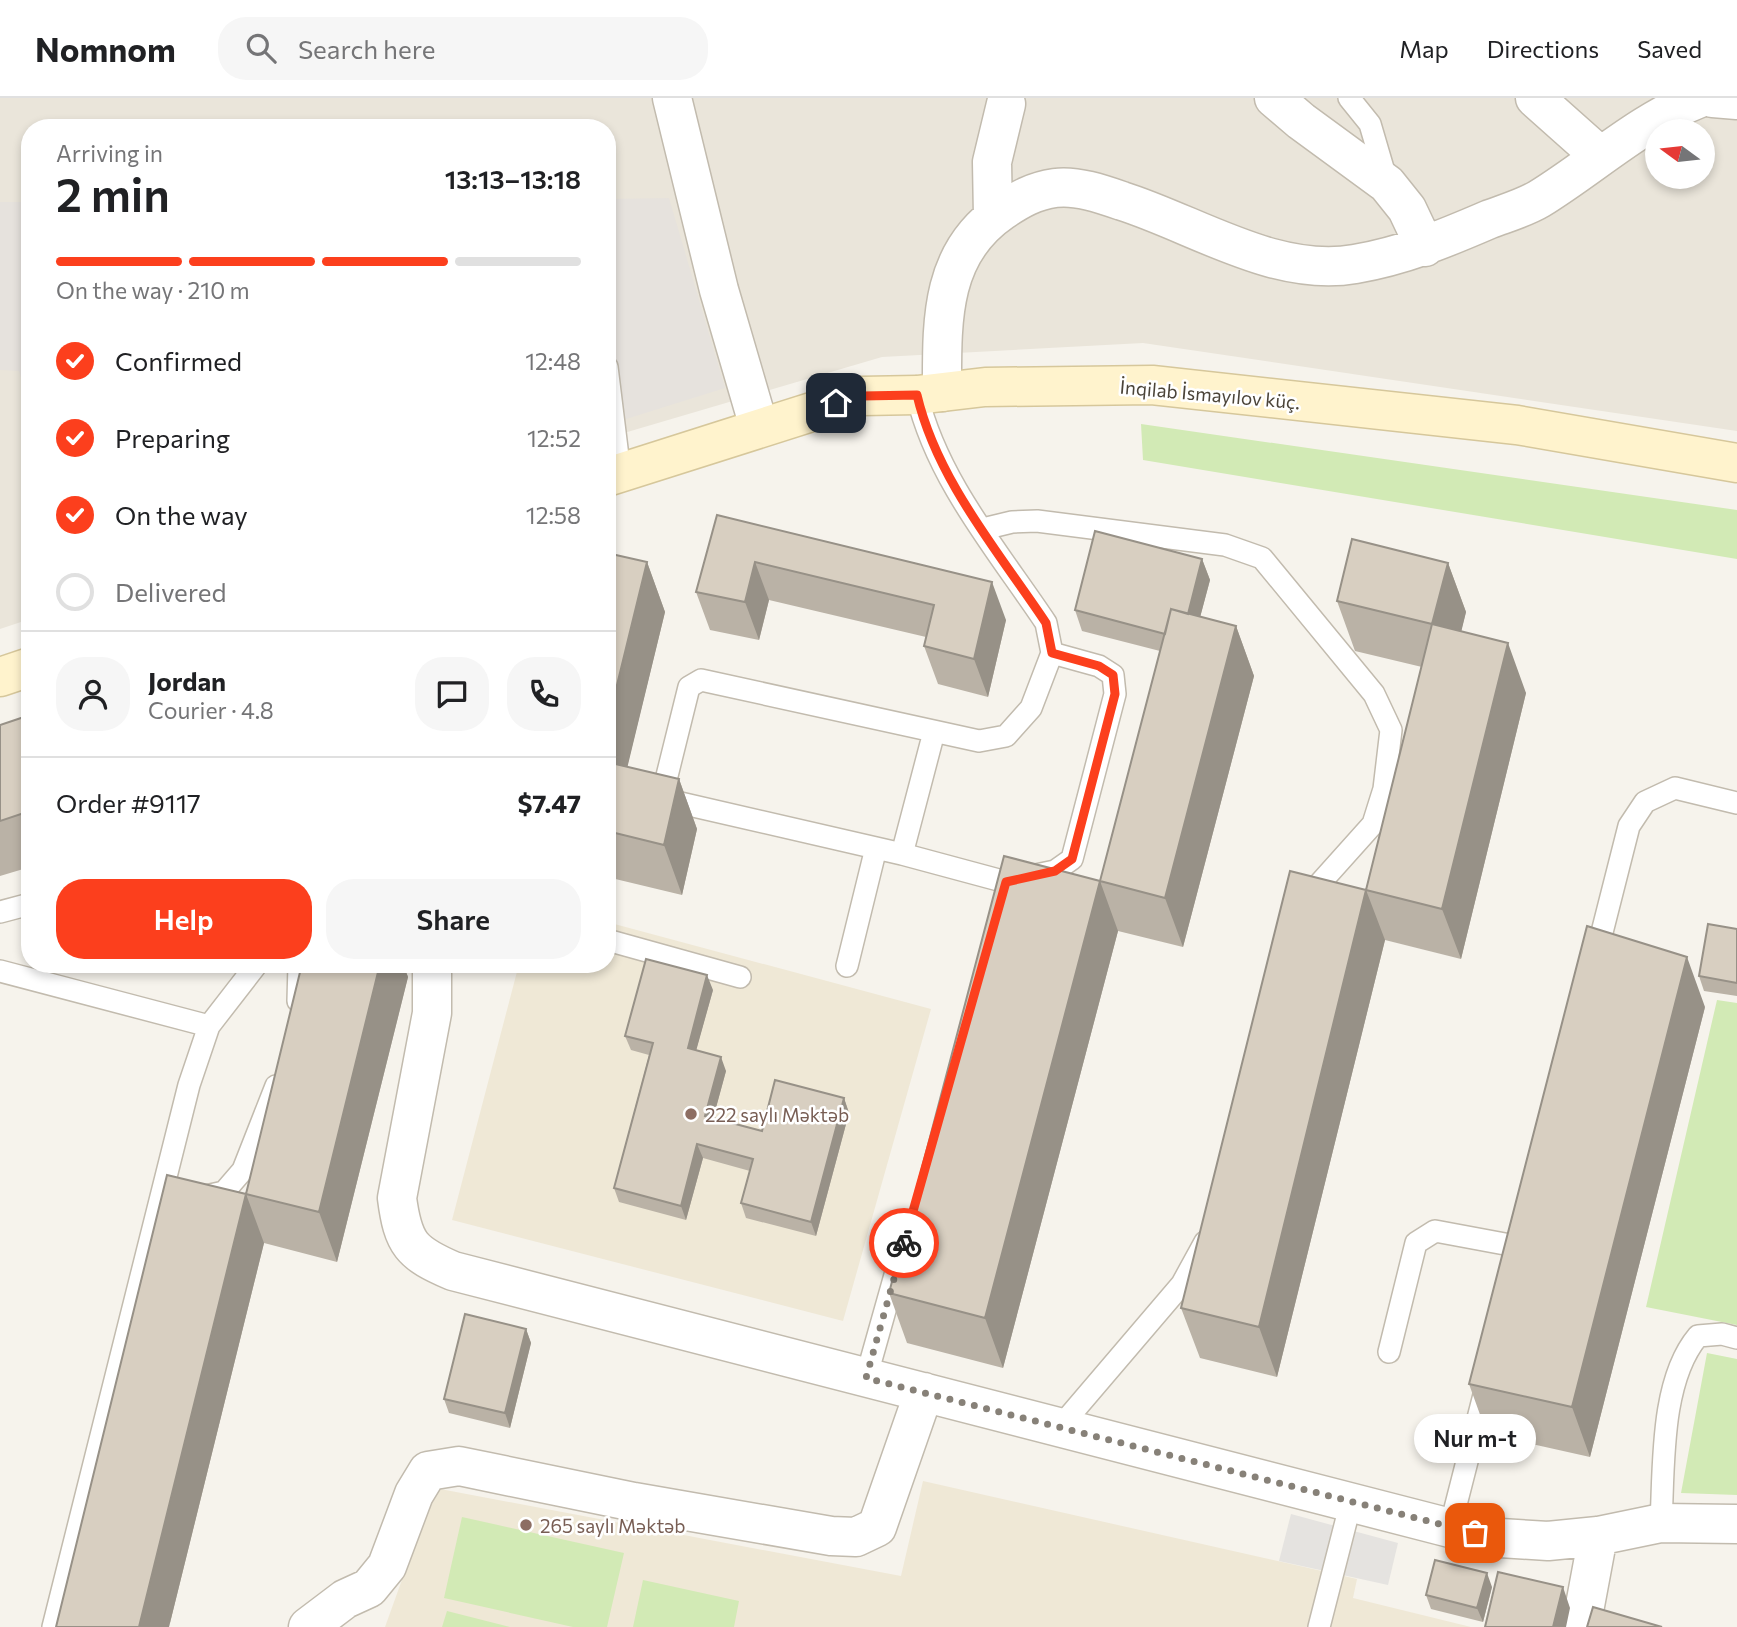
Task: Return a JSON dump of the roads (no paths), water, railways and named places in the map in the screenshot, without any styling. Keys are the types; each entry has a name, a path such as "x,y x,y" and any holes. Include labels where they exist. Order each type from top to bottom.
{"main road":[{"name":"İnqilab İsmayılov küç.","path":"616,474 862,396 985,387 1152,386 1517,425 1737,463"},
{"path":"0,677 21,670"}],"street":[{"path":"672,98 719,290 760,427"},
{"path":"1274,98 1387,184 1407,209 1425,247"},
{"path":"1535,98 1599,155"},
{"path":"929,393 942,318 955,266 966,243 993,217 1025,195 1058,187 1098,192 1268,256 1314,266 1351,265 1425,247 1538,200 1599,155 1672,109 1700,98"},
{"path":"1713,98 1737,100"},
{"path":"993,217 992,162 1006,104"},
{"path":"432,973 432,1013 397,1198 401,1227 420,1257 453,1272 1450,1528 1500,1538 1548,1541 1598,1536 1661,1524 1737,1524"},
{"path":"308,1627 345,1599 369,1588 387,1566 414,1494 428,1471 459,1466 634,1502 831,1536 856,1536 877,1527 924,1392"},
{"path":"1581,1627 1598,1536"}],"lane":[{"path":"1349,98 1370,124 1387,184"},
{"path":"929,393 924,426 938,461 1046,623 1052,653 1031,708 1006,736 979,741 701,680 689,687 663,792 676,802 902,854 1006,882 1055,871 1072,859 1115,694 1113,675 1099,666 1052,653"},
{"path":"983,528 1012,522 1037,521 1225,545 1262,558 1374,694 1391,730 1384,789 1373,824 1307,896 1293,920"},
{"path":"902,854 934,732"},
{"path":"1592,971 1629,827 1645,802 1675,788 1737,803"},
{"path":"847,967 876,848"},
{"path":"998,908 1006,882"},
{"path":"0,912 21,906"},
{"path":"616,943 740,977"},
{"path":"0,971 209,1026"},
{"path":"53,1627 189,1085 209,1026 250,973"},
{"path":"292,1028 300,991 299,973"},
{"path":"158,1208 224,1192 243,1170 285,1064"},
{"path":"1515,1274 1528,1221"},
{"path":"1060,1427 1182,1284 1213,1228"},
{"path":"1389,1352 1416,1243 1435,1231 1521,1247"},
{"path":"866,1378 904,1244"},
{"path":"1661,1524 1668,1415 1686,1351 1698,1336 1722,1334 1737,1338"},
{"path":"1450,1528 1491,1367"},
{"path":"1319,1627 1351,1502"}],"place":[{"name":"222 saylı Məktəb","path":"691,1114"},
{"name":"265 saylı Məktəb","path":"526,1525"},
{"name":"Nur m-t","path":"1475,1533"}]}
